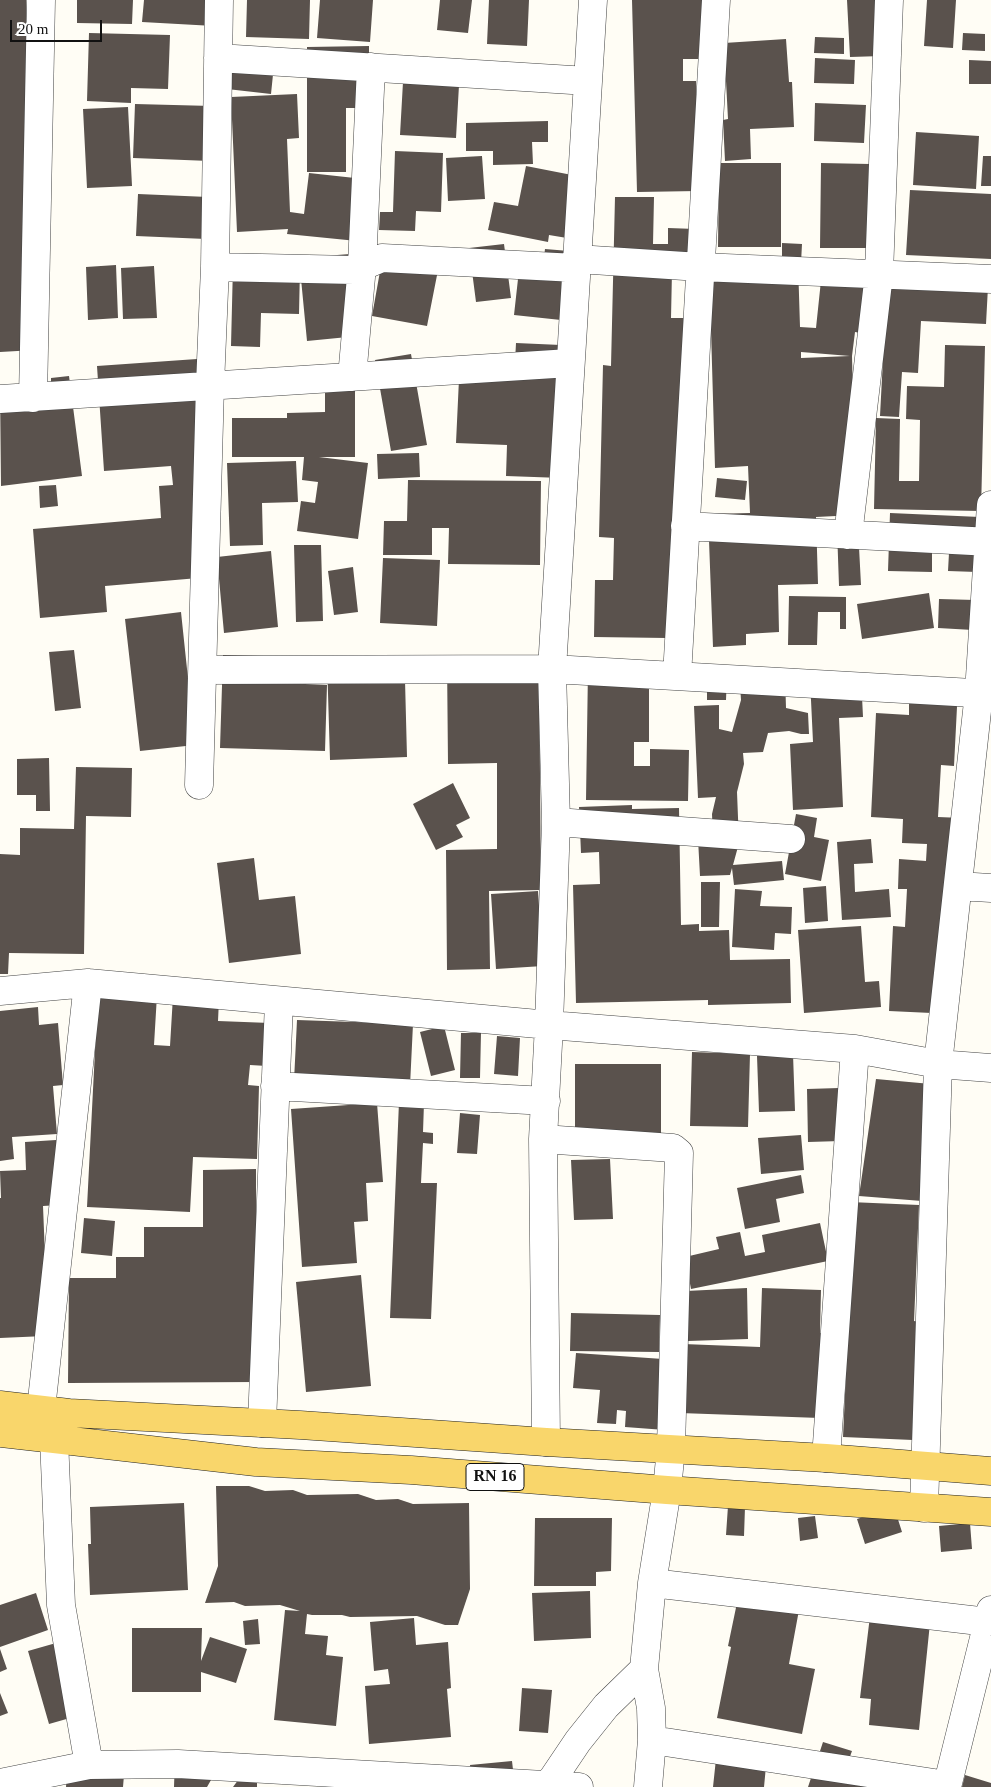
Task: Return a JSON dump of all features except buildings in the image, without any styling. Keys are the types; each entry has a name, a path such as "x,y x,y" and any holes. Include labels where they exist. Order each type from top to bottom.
{"main road":[{"name":"RN 16","path":"0,1405 69,1413 671,1448 991,1471"},
{"name":"RN 16","path":"0,1433 256,1462 411,1470 991,1512"}],"street":[{"path":"33,398 41,0"},
{"path":"200,785 210,385 215,267 219,0"},
{"path":"546,1442 544,1139 556,822 552,669 592,0"},
{"path":"677,676 716,0"},
{"path":"848,535 879,274 889,0"},
{"path":"218,58 588,81"},
{"path":"352,377 362,266 371,68"},
{"path":"215,267 354,270 382,258 700,267 991,279"},
{"path":"0,399 570,363"},
{"path":"924,1508 938,1064 958,886 985,693 991,505"},
{"path":"685,526 990,542"},
{"path":"203,670 552,669 985,693"},
{"path":"556,822 791,839"},
{"path":"958,886 991,888"},
{"path":"0,992 88,983 280,1002 855,1049 938,1064 991,1068"},
{"path":"41,1409 88,983"},
{"path":"262,1423 280,1002"},
{"path":"826,1458 855,1049"},
{"path":"275,1086 546,1101"},
{"path":"544,1139 673,1148 679,1154 671,1448 668,1490 652,1583 644,1669 651,1708 652,1740 648,1787"},
{"path":"54,1439 61,1605 89,1765"},
{"path":"652,1583 989,1616 947,1786 652,1740"},
{"path":"549,1784 606,1706 644,1669"},
{"path":"0,1783 89,1765 178,1764 579,1787"}]}
